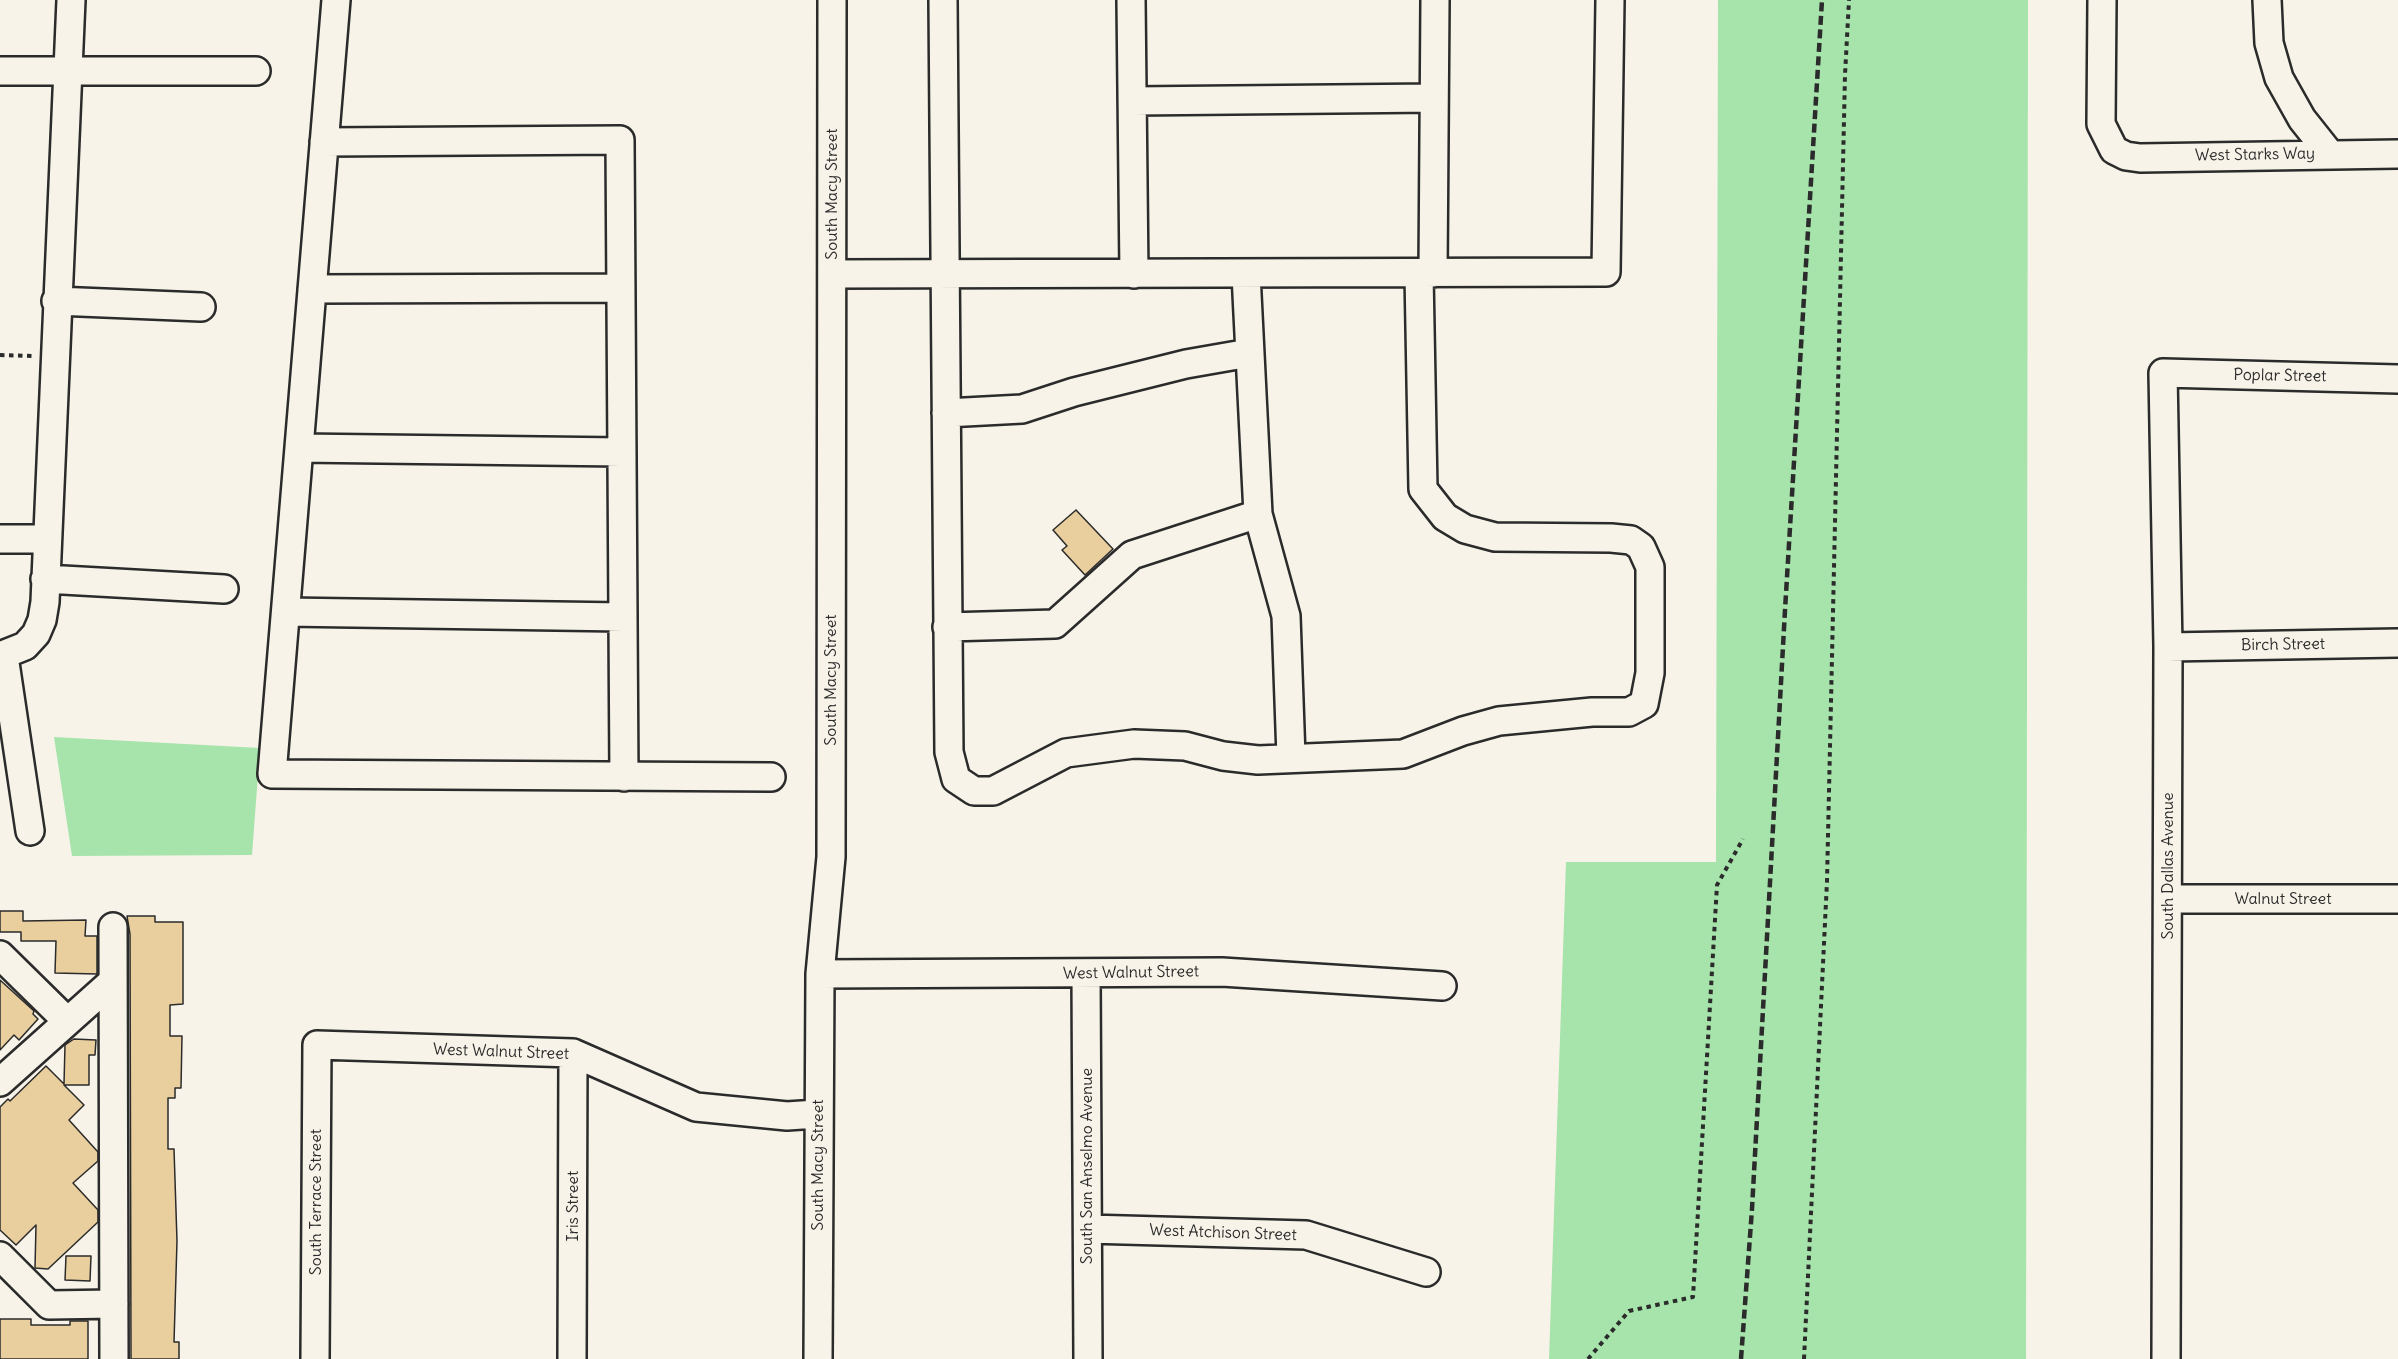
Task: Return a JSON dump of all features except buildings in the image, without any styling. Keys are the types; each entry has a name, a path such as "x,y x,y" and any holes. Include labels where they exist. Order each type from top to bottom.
{"street":[{"path":"30,831 2,656 25,646 36,634 42,620 71,0"},
{"path":"336,0 272,774 771,777"},
{"name":"South Macy Street","path":"818,1359 817,1114 820,975 831,857 832,0"},
{"path":"944,0 944,273 949,752 956,779 974,791 993,792 1066,753 1134,744 1185,746 1223,756 1258,760 1403,754 1463,731 1499,721 1581,713 1629,712 1644,704 1650,673 1650,567 1641,547 1631,540 1496,537 1465,529 1445,517 1423,489 1426,273 1434,98 1435,0"},
{"path":"1131,0 1134,274"},
{"path":"832,274 1606,272 1610,0"},
{"name":"West Starks Way","path":"2102,0 2101,124 2114,150 2126,156 2140,158 2398,153"},
{"path":"2269,1 2269,43 2279,78 2302,119 2329,153"},
{"path":"0,71 67,69 256,71"},
{"path":"1132,101 1434,98"},
{"path":"324,142 620,140 624,777"},
{"path":"1246,273 1258,514 1286,616 1291,757"},
{"path":"312,289 621,288"},
{"path":"56,301 201,307"},
{"path":"946,413 1022,409 1074,392 1164,370 1249,353"},
{"name":"Poplar Street","path":"2163,374 2398,379"},
{"name":"South Dallas Avenue","path":"2163,374 2168,647 2166,1359"},
{"path":"299,448 622,452"},
{"path":"947,627 1055,624 1132,555 1258,514"},
{"path":"0,539 46,539"},
{"path":"45,579 224,589"},
{"path":"286,612 623,617"},
{"name":"Birch Street","path":"2168,647 2398,643"},
{"name":"Walnut Street","path":"2168,899 2398,898"},
{"path":"113,927 114,1359"},
{"path":"0,956 66,1020"},
{"name":"West Walnut Street","path":"820,975 1222,972 1442,986"},
{"name":"South San Anselmo Avenue","path":"1086,974 1088,1359"},
{"path":"0,1082 66,1020 113,981"},
{"name":"West Walnut Street","path":"317,1045 573,1053 696,1107 787,1116 817,1114"},
{"name":"South Terrace Street","path":"315,1359 317,1045"},
{"name":"Iris Street","path":"572,1359 573,1053"},
{"name":"West Atchison Street","path":"1088,1229 1306,1235 1425,1272"},
{"path":"0,1256 48,1305 114,1304"}],"path":[{"path":"1804,1359 1827,881 1845,75 1849,0"},
{"path":"0,355 54,357"},
{"path":"1588,1359 1629,1311 1693,1297 1717,885 1743,839"}],"green space":[{"path":"1718,0 2028,0 2026,1359 1549,1359 1566,862 1716,862"},
{"path":"54,737 260,748 252,855 72,856"}],"railway":[{"path":"1741,1359 1752,1209 1822,0"}]}
